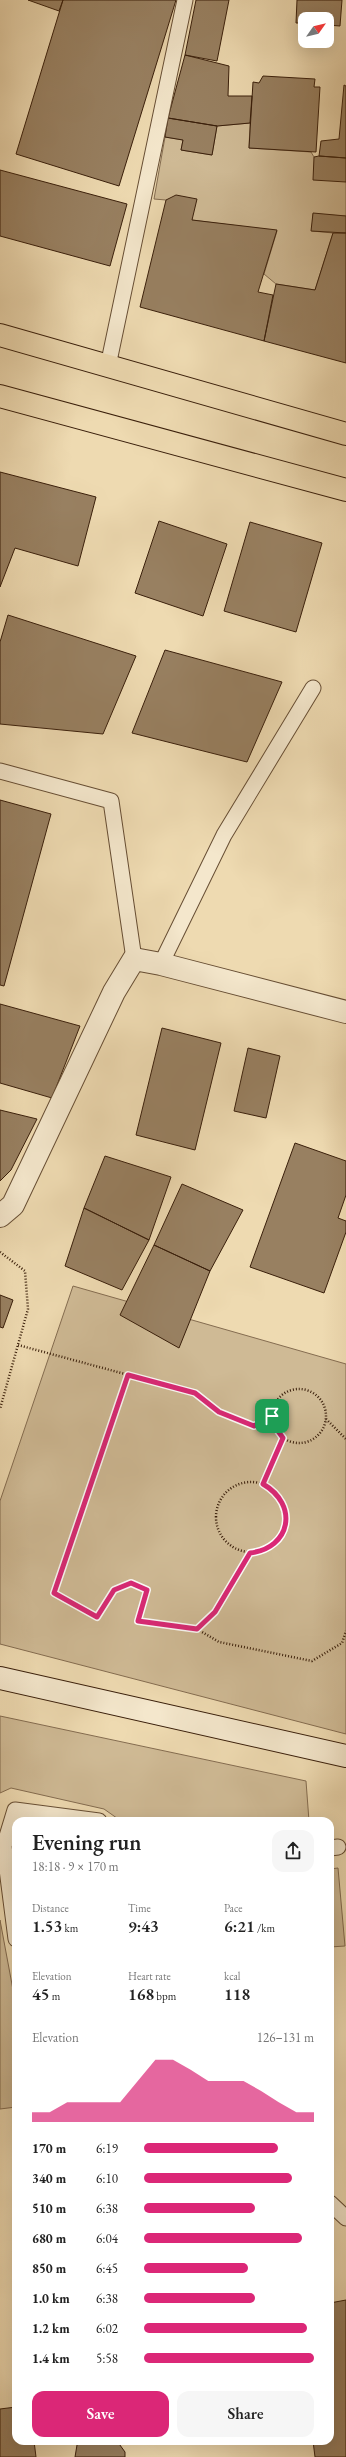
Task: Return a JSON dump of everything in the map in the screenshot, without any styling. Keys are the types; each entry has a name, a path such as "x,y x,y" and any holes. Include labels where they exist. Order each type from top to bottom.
{"main road":[{"path":"0,335 346,434"},
{"path":"0,396 346,490"}],"street":[{"path":"0,1216 13,1205 114,992 134,959 161,964 346,1012"},
{"path":"0,1678 346,1756"}],"lane":[{"path":"108,366 185,0"},
{"path":"161,964 224,835 313,688"},
{"path":"0,772 111,802 134,959"},
{"path":"13,1817 15,1810 68,1817"},
{"path":"12,1820 4,1846 12,1908"},
{"path":"334,2207 346,2218"}],"path":[{"path":"0,1252 25,1271 28,1309 0,1409"},
{"path":"18,1345 195,1393 219,1412 254,1426 272,1416"},
{"path":"128,1375 54,1593 97,1617 114,1590 131,1583 147,1590 138,1621 197,1629 219,1642 312,1661 342,1643 346,1631"},
{"path":"300,1390 308,1391 321,1402 325,1410 325,1418 320,1433 313,1439 298,1443 283,1438 273,1424 272,1416 274,1408 283,1394 300,1390"},
{"path":"325,1418 346,1439"},
{"path":"263,1484 283,1438"},
{"path":"252,1482 263,1484 281,1498 286,1519 284,1530 279,1540 261,1552 250,1553 238,1550 227,1544 219,1534 215,1522 215,1510 220,1499 228,1489 239,1483 252,1482"},
{"path":"197,1629 215,1612 250,1553"}],"shaded area":[{"path":"250,123 249,148 311,152 314,157 346,182 346,216 313,214 312,231 333,233 315,290 276,284 264,274 277,231 192,220 166,200 154,199 165,137 183,140 181,150 212,155 217,126"},
{"path":"73,1286 346,1364 346,1734 0,1644 0,1501"},
{"path":"0,1716 306,1781 309,1817 115,1817 104,1809 11,1788 0,1793"},
{"path":"334,1868 338,1868 345,1946 334,1947"},
{"path":"0,1920 12,1984 12,2108 0,2109"}],"building":[{"path":"28,0 63,0 59,11"},
{"path":"63,0 176,0 119,186 16,154"},
{"path":"196,0 229,0 217,61 185,55"},
{"path":"297,0 342,0 340,26 334,26 334,12 298,12 298,23 296,23"},
{"path":"185,55 229,66 228,96 252,96 250,123 217,126 168,118"},
{"path":"263,76 315,79 314,87 320,87 316,152 249,148 253,82 259,83"},
{"path":"344,85 346,86 346,158 319,156 321,141 339,139"},
{"path":"168,118 217,126 212,155 181,150 183,140 165,137"},
{"path":"314,157 346,158 346,182 313,180"},
{"path":"0,170 127,204 110,266 0,236"},
{"path":"176,195 197,199 192,220 277,230 258,292 273,295 264,341 140,307 166,200"},
{"path":"313,213 346,216 346,233 311,231"},
{"path":"333,233 346,233 346,363 264,341 276,284 315,290"},
{"path":"0,472 96,497 78,566 15,548 0,587"},
{"path":"159,521 227,544 203,616 135,593"},
{"path":"250,522 322,543 296,632 224,611"},
{"path":"8,615 136,656 103,734 0,724 0,642"},
{"path":"165,650 282,682 247,762 132,733"},
{"path":"0,800 51,814 4,986 0,985"},
{"path":"0,1004 80,1026 52,1098 0,1083"},
{"path":"162,1028 221,1043 195,1150 136,1135"},
{"path":"248,1048 280,1056 266,1118 234,1111"},
{"path":"0,1110 37,1119 11,1170 0,1181"},
{"path":"295,1143 346,1161 346,1195 338,1218 346,1221 346,1232 324,1293 250,1267"},
{"path":"105,1156 171,1177 149,1240 84,1208"},
{"path":"182,1184 243,1210 210,1271 154,1245"},
{"path":"84,1208 149,1240 122,1290 65,1266"},
{"path":"154,1245 210,1271 179,1348 120,1315"},
{"path":"0,1295 13,1300 3,1328 0,1327"},
{"path":"346,2300 346,2457 315,2457 314,2445 334,2445 334,2302"},
{"path":"12,2408 12,2445 34,2445 36,2457 0,2457 0,2409"},
{"path":"77,2445 120,2445 125,2452 125,2457 75,2457"}],"route":[{"path":"128,1375 195,1393 219,1412 254,1426 272,1416 273,1424 277,1432 283,1438 263,1484 273,1490 281,1498 285,1508 286,1519 284,1530 279,1540 270,1547 261,1552 250,1553 236,1580 215,1612 197,1629 138,1621 147,1590 131,1583 114,1590 97,1617 54,1593 128,1375"}]}
